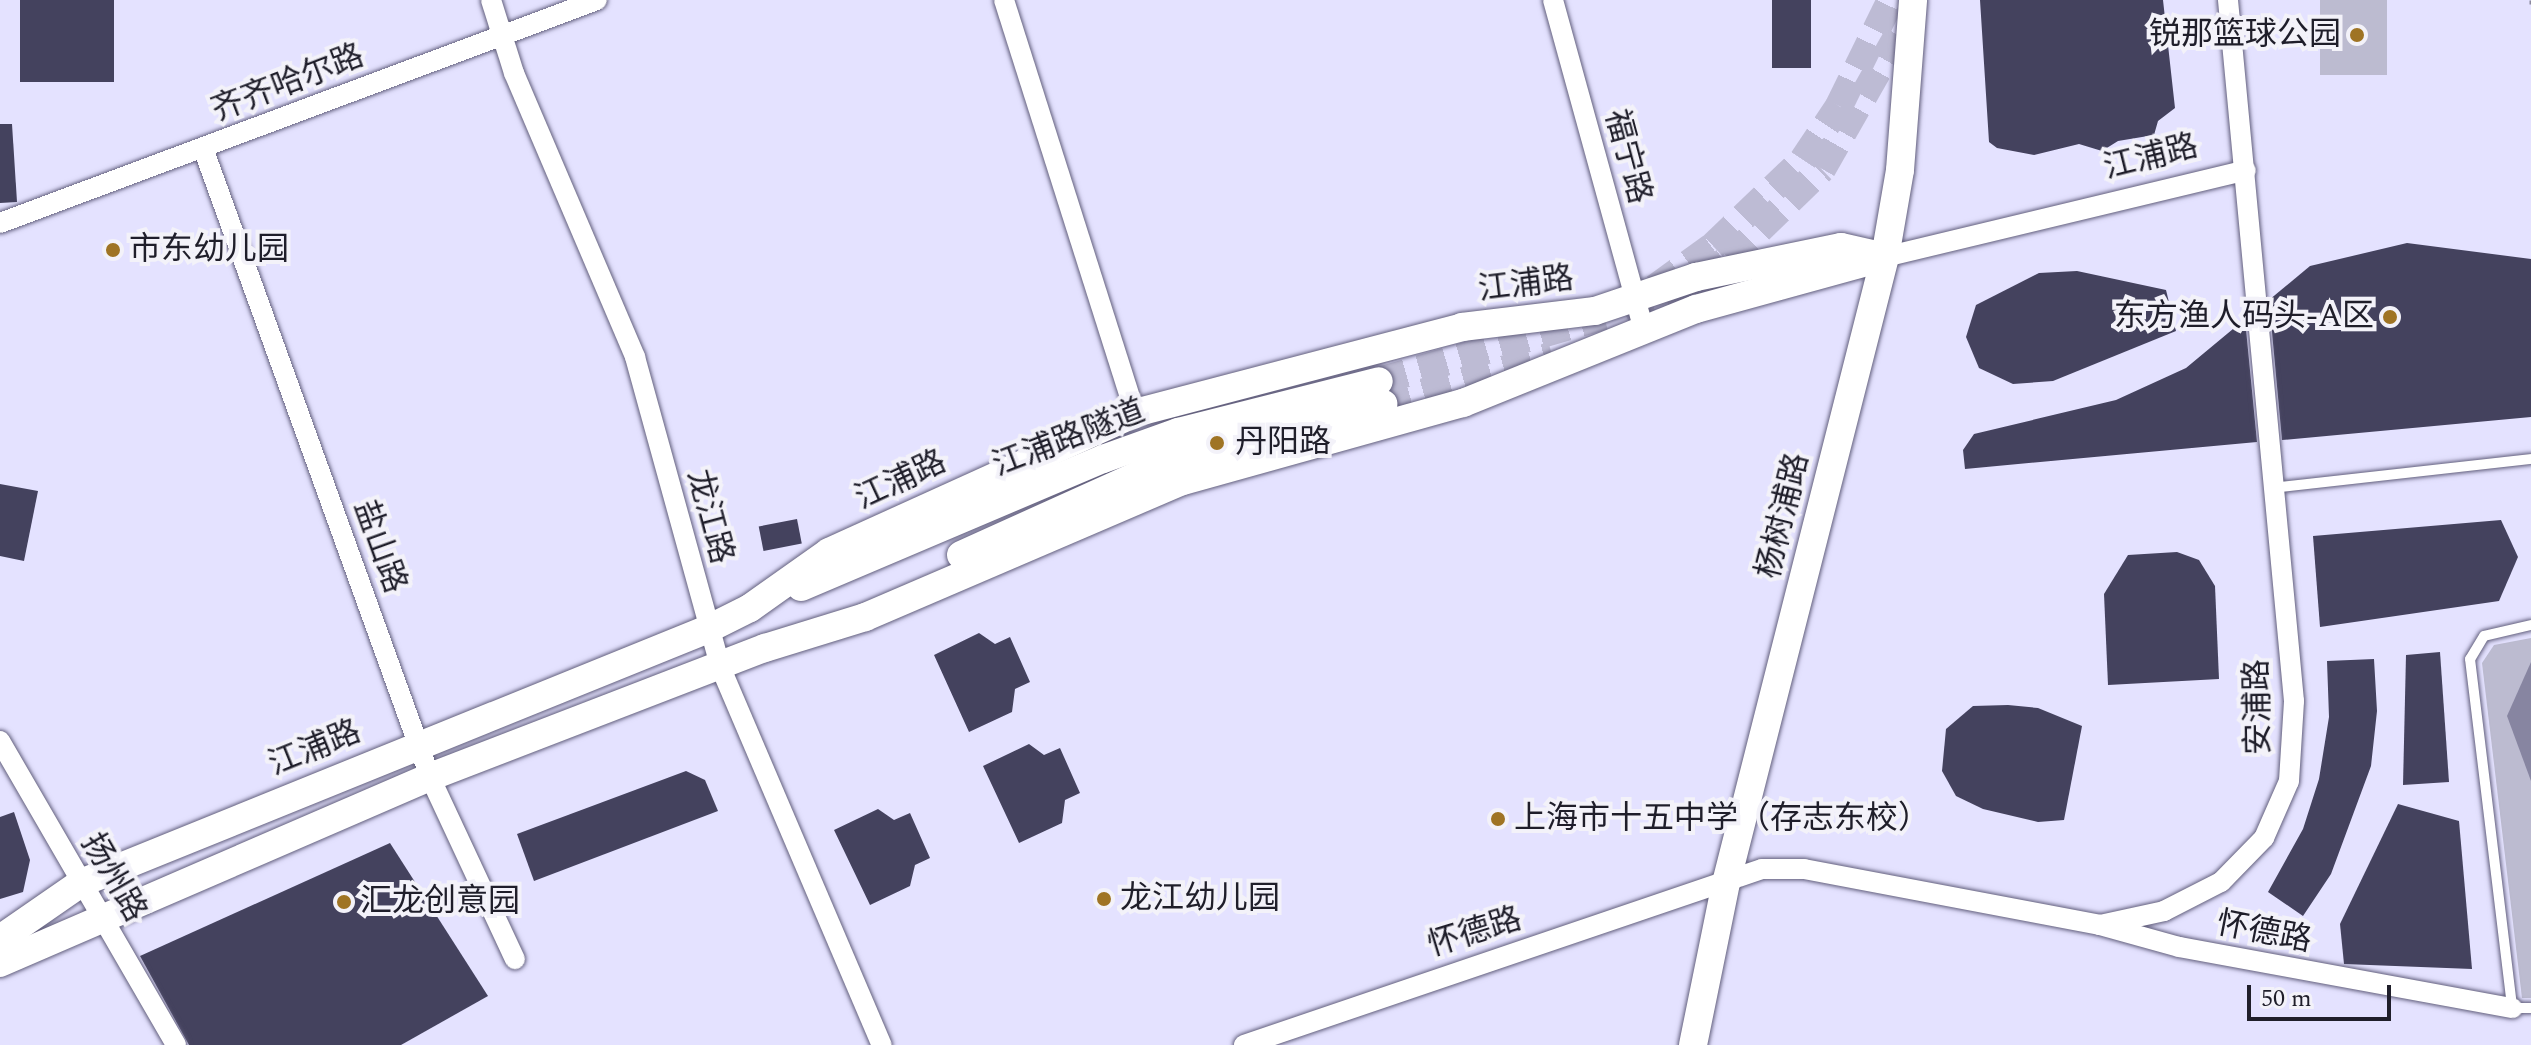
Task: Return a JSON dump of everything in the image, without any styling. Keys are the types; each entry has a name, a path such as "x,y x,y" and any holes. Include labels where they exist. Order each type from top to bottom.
{"main road":[{"name":"杨树浦路","path":"1693,1045 1726,883 1885,257 1900,170 1913,0"},
{"name":"江浦路","path":"0,939 81,883 418,743 708,629 750,608 829,552 1135,413 1462,327 1595,311 1696,277 1841,247 1885,257"},
{"name":"江浦路","path":"0,963 430,777 765,648 865,617 1183,481 1463,403 1696,309 1885,257"},
{"name":"江浦路隧道","path":"750,608 1115,455 1381,392 1180,456 1118,480 765,648"}],"street":[{"name":"龙江路","path":"491,0 500,36 635,357 720,666 882,1045"},
{"name":"齐齐哈尔路","path":"0,223 597,0"},
{"path":"1004,0 1135,413"},
{"name":"福宁路","path":"1553,0 1644,330"},
{"name":"安浦路","path":"1726,883 1787,866 2100,925 2164,911 2221,882 2264,838 2289,781 2294,701 2228,0"},
{"name":"盐山路","path":"203,148 430,777 515,959"},
{"name":"江浦路","path":"1885,257 2246,170"},
{"name":"扬州路","path":"0,741 176,1045"},
{"name":"怀德路","path":"1244,1045 1381,994 1726,883"},
{"name":"怀德路","path":"2100,925 2179,947 2522,1008"}],"lane":[{"path":"2272,488 2531,459"},
{"path":"2522,1008 2470,659 2484,636 2531,625"}],"shaded area":[{"name":"锐那篮球公园","path":"2320,0 2387,0 2387,75 2320,75"},
{"path":"2531,638 2531,998 2522,998 2482,663 2494,645"},
{"path":"2531,662 2531,781 2507,716"}],"building":[{"path":"20,0 114,0 114,82 20,82"},
{"path":"1772,0 1811,0 1811,68 1772,68"},
{"path":"1980,0 2163,0 2175,108 2158,121 2154,135 2118,141 2102,151 2079,144 2034,155 1997,148 1989,142"},
{"path":"0,124 12,124 17,202 0,203"},
{"name":"东方渔人码头-A区","path":"2407,243 2531,259 2531,417 2282,440 2269,300 2310,266"},
{"name":"东方渔人码头-A区","path":"2077,271 2166,290 2176,331 2053,381 2013,384 1979,368 1966,337 1976,305 2039,273"},
{"path":"2245,319 2257,442 1965,469 1963,450 1974,434 2116,400 2186,368"},
{"path":"0,484 38,491 24,561 0,556"},
{"path":"797,519 802,544 763,551 759,526"},
{"path":"2501,520 2518,557 2499,601 2320,627 2313,536"},
{"path":"2177,552 2199,560 2215,586 2219,679 2108,685 2104,594 2128,555"},
{"path":"979,633 995,644 1010,637 1030,682 1015,689 1012,712 969,732 934,655"},
{"path":"2440,652 2449,782 2403,785 2406,655"},
{"path":"2374,659 2377,711 2371,766 2331,874 2303,916 2268,892 2303,829 2319,779 2329,717 2327,661"},
{"path":"1973,706 2038,708 2082,726 2064,820 2038,822 1983,809 1956,796 1942,771 1946,729"},
{"path":"1029,744 1044,755 1060,748 1080,793 1065,800 1062,823 1019,843 983,766"},
{"path":"686,771 705,780 718,811 534,881 517,834"},
{"path":"2398,804 2459,821 2472,969 2344,964 2340,924"},
{"path":"878,809 894,820 910,813 930,858 915,865 910,886 870,905 834,830"},
{"path":"14,812 30,860 23,892 0,899 0,817"},
{"name":"汇龙创意园","path":"390,843 488,996 401,1045 189,1045 140,956"}],"tunnel":[{"path":"1655,288 1713,246 1803,160 1839,106 1891,0"},
{"path":"1631,324 1729,259 1822,169 1910,14"},
{"path":"1379,381 1604,316"},
{"path":"1383,404 1552,356"}],"place":[{"name":"锐那篮球公园","path":"2357,35"},
{"name":"市东幼儿园","path":"113,250"},
{"name":"东方渔人码头-A区","path":"2390,317"},
{"name":"丹阳路","path":"1217,443"},
{"name":"上海市十五中学（存志东校）","path":"1498,819"},
{"name":"龙江幼儿园","path":"1104,899"},
{"name":"汇龙创意园","path":"344,902"}]}
